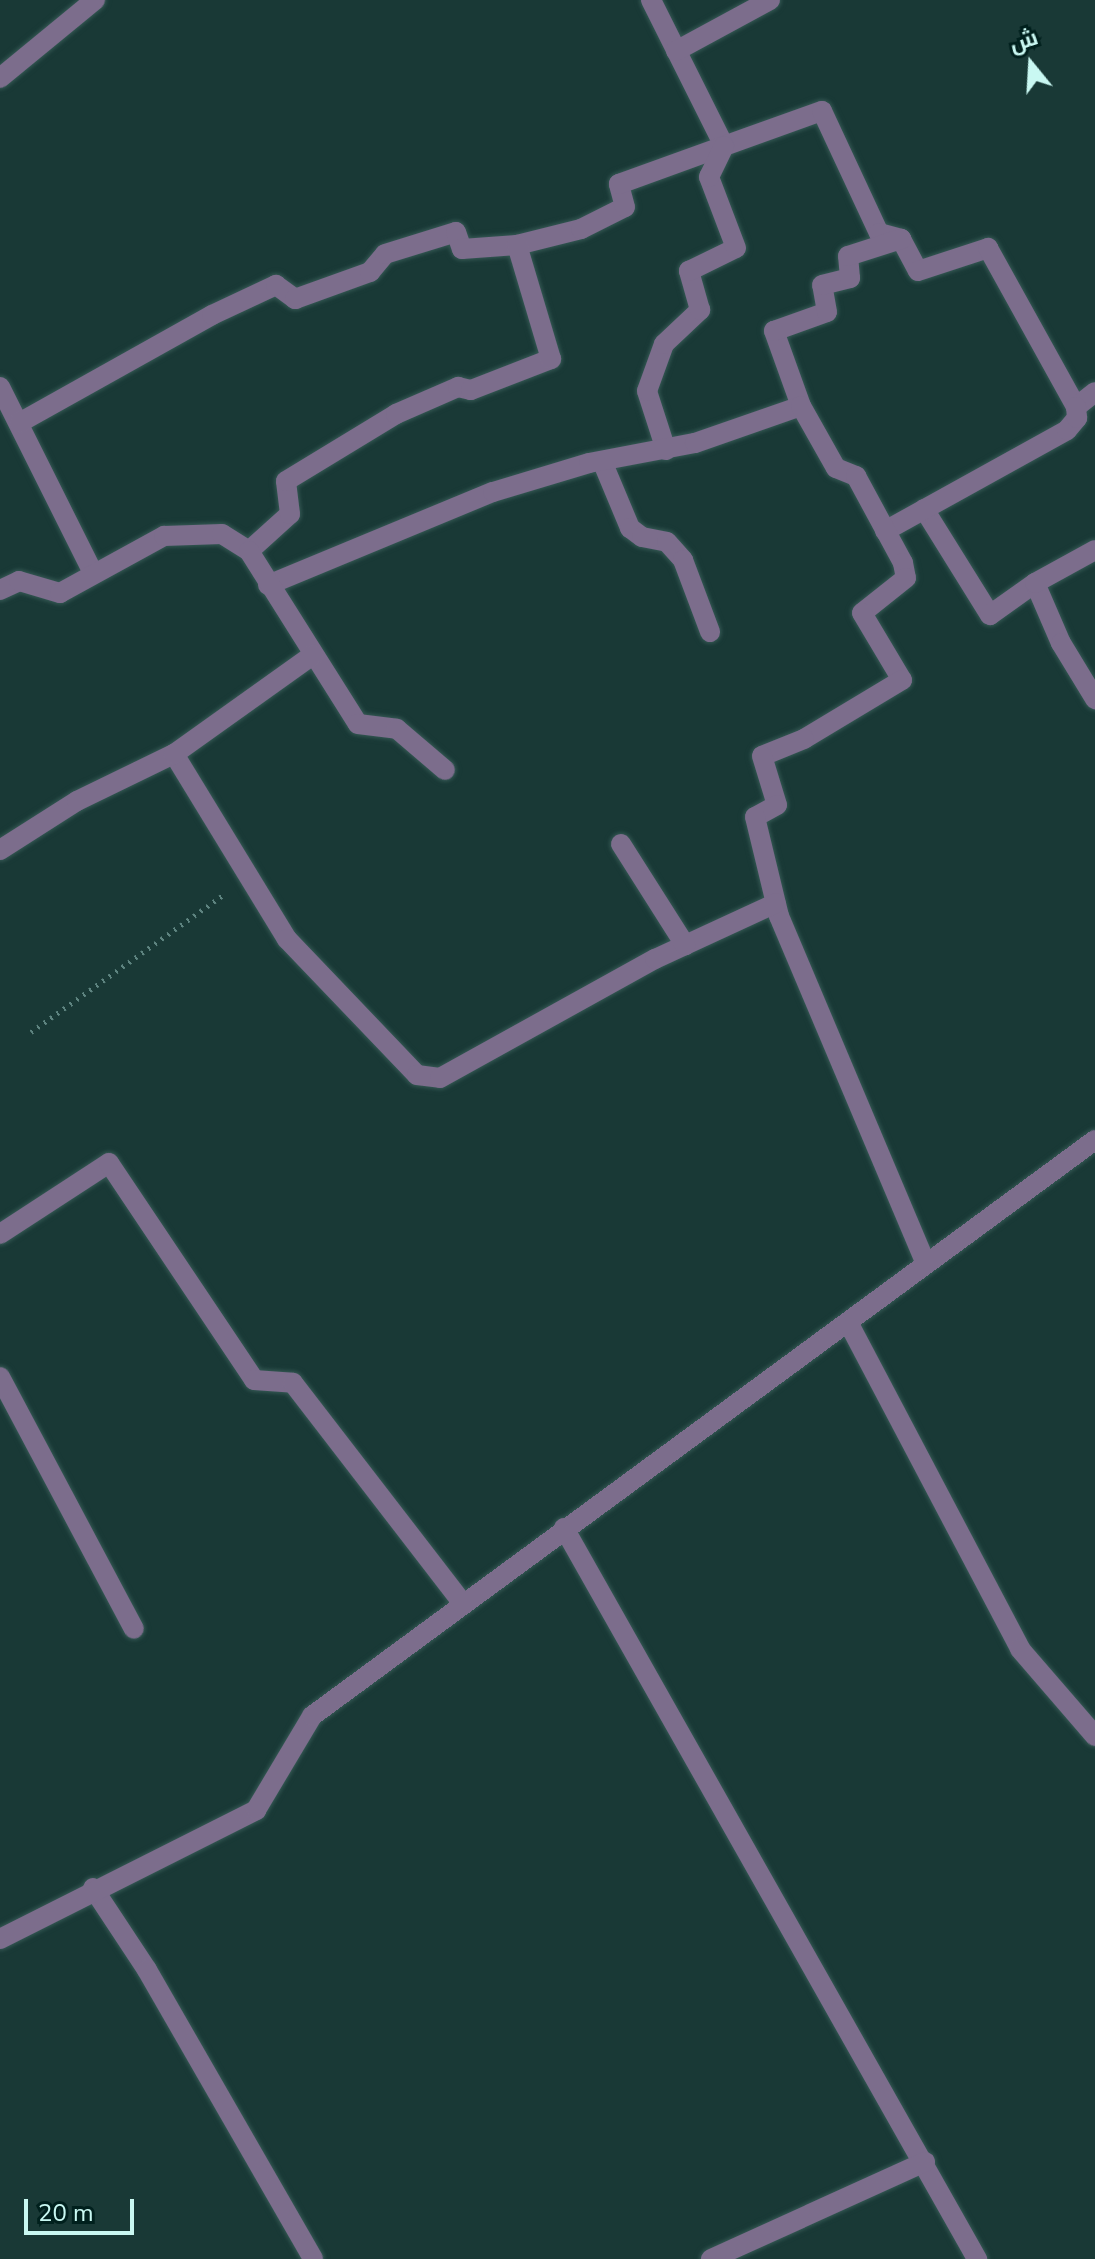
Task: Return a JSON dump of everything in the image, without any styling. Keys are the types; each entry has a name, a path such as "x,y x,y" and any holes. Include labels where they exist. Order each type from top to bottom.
{"street":[{"path":"0,78 95,0"},
{"path":"651,0 724,146"},
{"path":"676,51 770,0"},
{"path":"19,423 212,315 276,285 295,299 370,272 385,254 456,232 462,249 517,245 581,229 625,207 619,184 822,111 879,233 901,239 918,271 988,248 1076,407 1077,418 1067,430 885,531"},
{"path":"666,450 647,391 664,344 700,310 689,271 736,248 709,177 724,146"},
{"path":"901,239 848,256 850,278 822,285 827,312 774,331 801,406 836,468 856,476 906,578 862,613 902,680 804,739 762,756 777,805 755,817 776,903 925,1261"},
{"path":"249,551 290,514 286,481 396,414 458,387 471,390 551,359 517,245"},
{"path":"0,387 93,573"},
{"path":"1076,407 1095,392"},
{"path":"268,585 493,492 602,461 666,450 801,406"},
{"path":"602,461 630,528 642,537 667,542 683,560 710,632"},
{"path":"924,509 990,615 1035,583 1095,550"},
{"path":"0,590 19,581 60,593 164,536 222,534 249,551 358,724 397,729 445,770"},
{"path":"1035,583 1061,643 1095,699"},
{"path":"0,850 77,801 174,754 313,655"},
{"path":"174,754 246,878 287,939 417,1075 440,1078 685,945 776,903"},
{"path":"621,844 685,945"},
{"path":"0,1939 93,1888 256,1810 312,1716 564,1528 849,1324 925,1261 1095,1140"},
{"path":"0,1234 109,1163 254,1380 293,1383 463,1604"},
{"path":"849,1324 1020,1649 1095,1736"},
{"path":"0,1377 134,1629"},
{"path":"564,1528 925,2162 977,2259"},
{"path":"93,1888 147,1970 313,2259"},
{"path":"711,2259 925,2162"}],"path":[{"path":"31,1032 246,878"}]}
